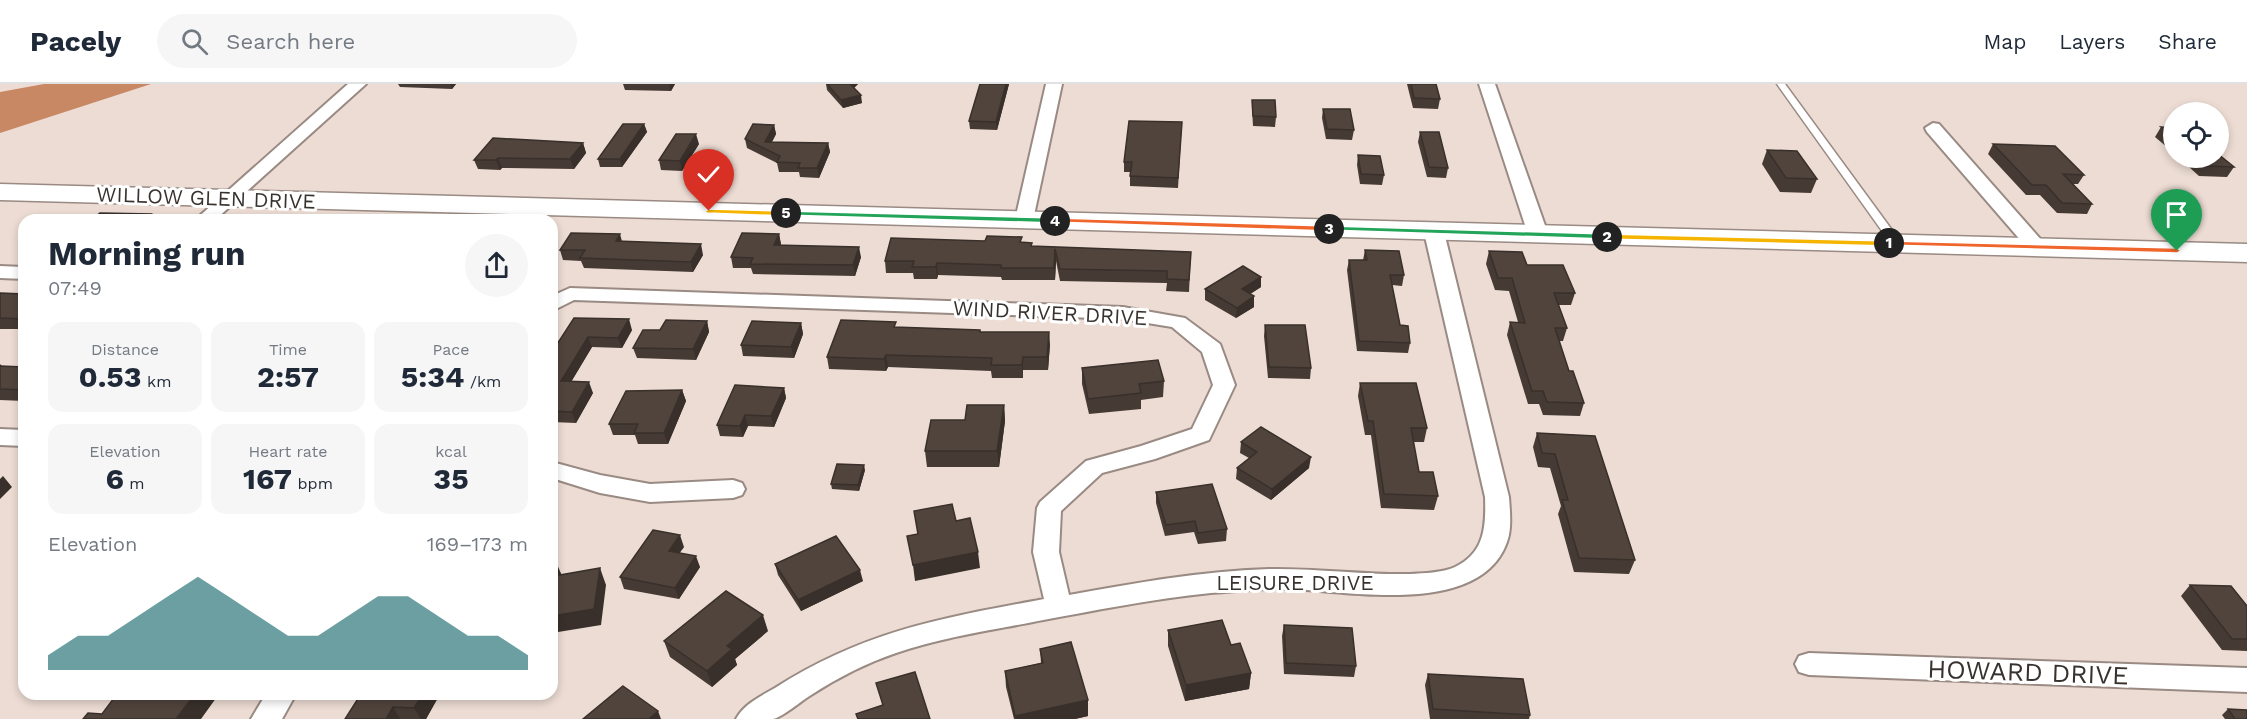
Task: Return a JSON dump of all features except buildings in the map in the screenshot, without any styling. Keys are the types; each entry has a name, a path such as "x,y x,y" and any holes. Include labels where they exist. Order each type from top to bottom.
{"main road":[{"name":"WILLOW GLEN DRIVE","path":"0,192 2247,253"}],"street":[{"path":"210,214 358,84"},
{"path":"1024,220 1054,84"},
{"path":"1487,84 1538,234"},
{"path":"1933,128 2036,246"},
{"name":"LEISURE DRIVE","path":"751,719 821,674 864,653 906,638 948,628 1130,594 1225,582 1315,579 1396,584 1433,583 1463,574 1484,560 1496,541 1499,520 1497,497 1464,357 1444,285 1434,232"},
{"path":"0,272 18,273"},
{"name":"WIND RIVER DRIVE","path":"558,301 570,294 582,294 1123,313 1178,322 1212,349 1224,385 1201,434 1147,453 1094,467 1049,508 1046,552 1059,607"},
{"path":"0,437 18,438"},
{"path":"558,472 600,484 651,493 733,489"},
{"name":"HOWARD DRIVE","path":"1809,664 2247,680"},
{"path":"266,719 278,700"}],"lane":[{"path":"1781,84 1896,243"}],"shaded area":[{"path":"44,84 151,84 0,133 0,92"}],"route":[{"path":"709,211 2177,251"}]}
